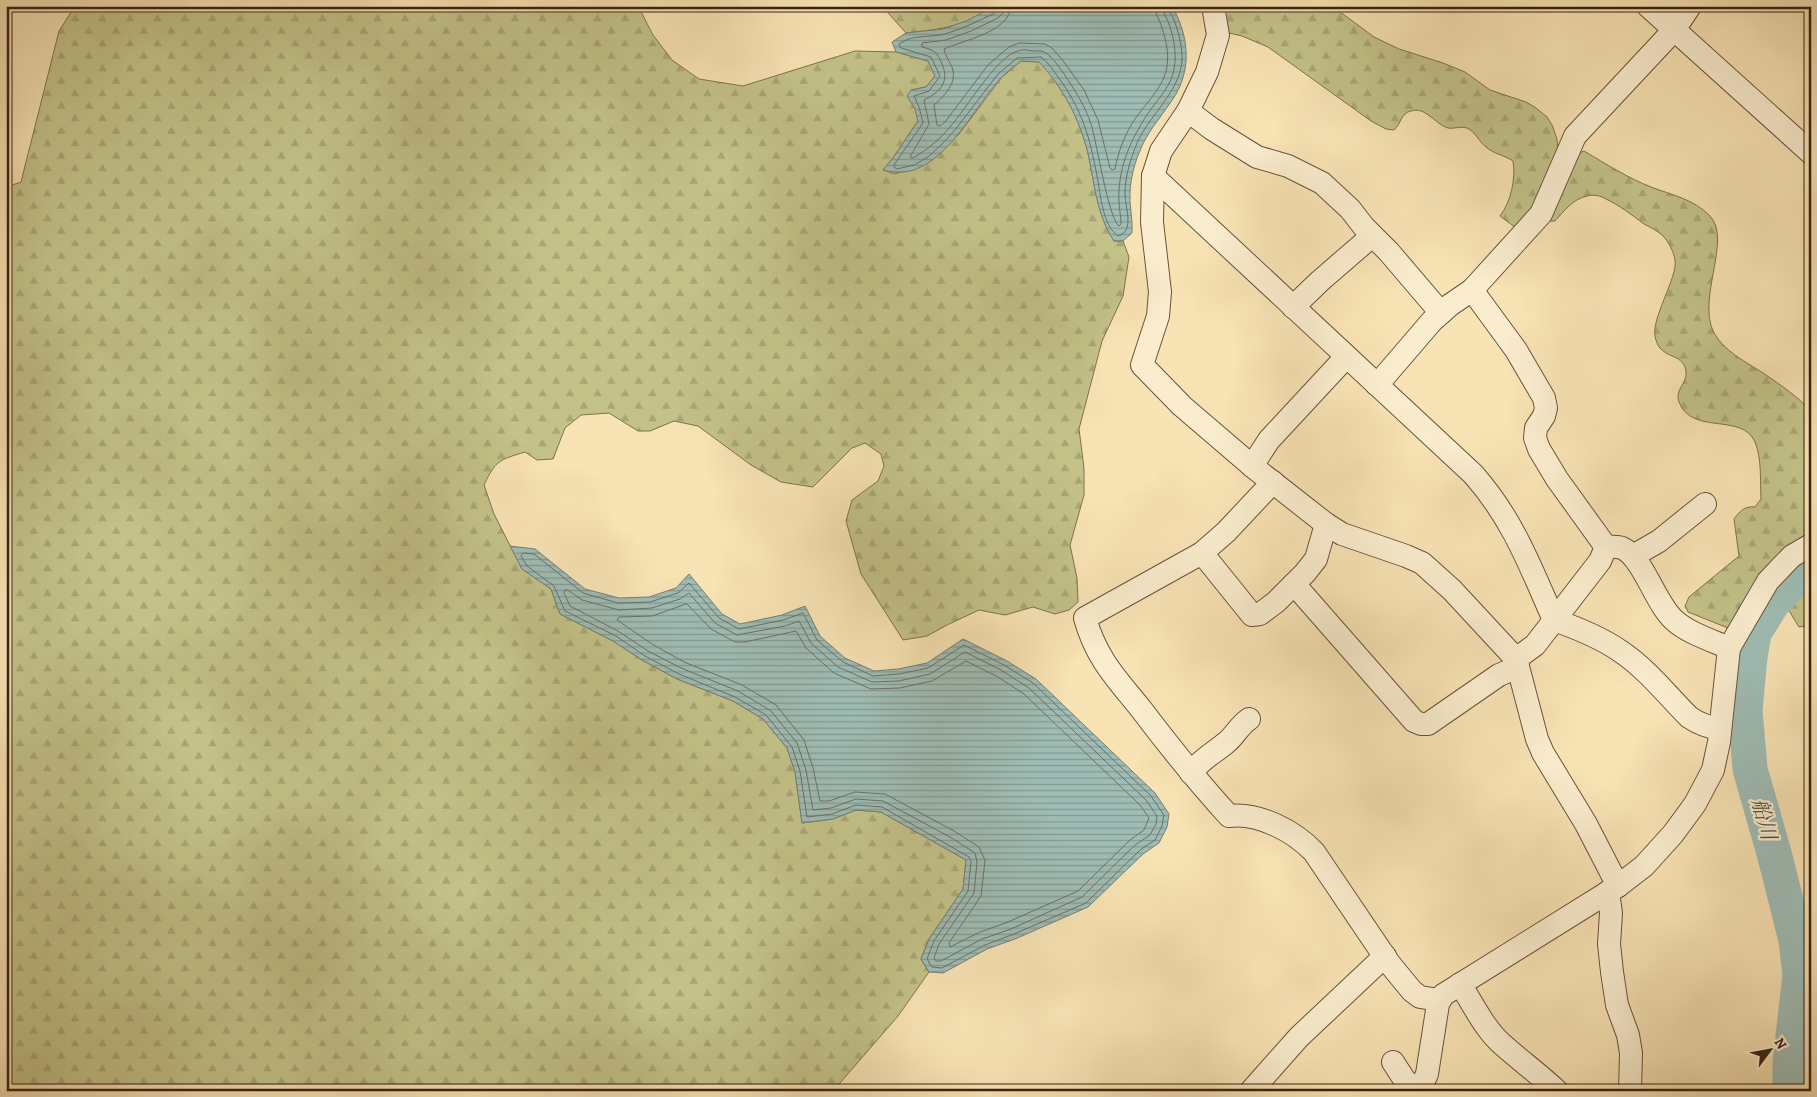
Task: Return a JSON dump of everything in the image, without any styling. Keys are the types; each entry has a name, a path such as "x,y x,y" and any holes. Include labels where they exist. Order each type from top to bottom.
{"street":[{"path":"1213,6 1218,35 1207,72 1188,111 1161,151 1153,176 1152,222 1160,292 1158,316 1142,365 1182,406 1252,466 1326,524 1342,534 1422,563 1452,590 1517,663 1537,739 1543,753 1586,824 1613,889 1609,944 1617,1005 1628,1035 1631,1052 1630,1091"},
{"path":"1648,6 1811,153"},
{"path":"1377,385 1441,313 1472,290 1541,214 1575,136 1674,30 1690,6"},
{"path":"1188,111 1218,134 1257,157 1288,166 1322,183 1345,204 1441,313"},
{"path":"1153,176 1473,474 1490,492 1512,527 1554,620 1581,629 1620,651 1642,669 1689,717 1702,725 1720,729"},
{"path":"1293,307 1320,280 1372,236"},
{"path":"1472,290 1516,350 1544,398 1546,408 1544,416 1536,428 1535,438 1539,449 1557,479 1606,547"},
{"path":"1252,466 1269,440 1346,357"},
{"path":"1273,482 1226,532 1202,553 1085,618 1090,638 1103,662 1229,816 1242,814 1292,833 1304,841 1314,852 1384,956 1412,990 1420,997 1439,1000"},
{"path":"1633,556 1659,540 1705,504"},
{"path":"1202,553 1252,615 1260,614 1276,602 1316,559 1326,524"},
{"path":"1393,1062 1404,1079 1417,1091 1427,1074 1439,1000 1443,995 1613,889 1644,866 1673,834 1696,804 1713,770 1719,742 1729,648 1768,581 1792,556 1811,544"},
{"path":"1606,547 1620,547 1633,556 1665,611 1674,621 1729,648"},
{"path":"1294,584 1414,721 1428,724 1517,663 1535,645 1600,561 1606,547"},
{"path":"1192,773 1199,763 1228,742 1240,726 1249,719"},
{"path":"1251,1091 1299,1037 1384,956"},
{"path":"1460,984 1484,1022 1502,1045 1557,1091"}],"green space":[{"path":"75,6 638,6 653,35 672,60 699,79 743,86 855,51 896,52 928,61 935,76 926,87 911,90 918,121 883,170 895,174 931,161 959,134 1002,77 1021,61 1040,62 1056,83 1070,104 1080,128 1088,153 1103,220 1114,241 1123,241 1129,257 1123,296 1102,341 1079,429 1084,468 1084,495 1070,545 1077,578 1078,602 1069,610 1055,614 1033,607 1005,615 979,610 927,636 903,640 861,574 846,521 852,500 878,481 884,466 881,454 865,443 852,448 813,487 781,482 751,465 698,426 674,421 650,431 638,431 609,413 581,415 565,428 553,459 537,460 525,452 509,457 495,466 484,485 494,514 522,569 551,589 560,614 613,641 642,660 677,679 733,701 763,719 787,748 795,772 802,823 833,819 856,810 881,812 966,860 963,889 929,939 921,959 929,972 898,1016 833,1091 6,1091 6,187 21,182 59,31"},
{"path":"882,6 995,6 986,13 964,23 906,33"},
{"path":"1222,6 1324,6 1343,14 1374,37 1399,49 1465,72 1490,90 1526,102 1536,108 1547,117 1552,125 1558,149 1534,208 1516,228 1500,216 1512,190 1513,161 1489,149 1470,129 1462,127 1448,128 1425,113 1416,110 1405,114 1394,130 1386,129 1371,121 1268,47 1242,36 1225,32"},
{"path":"1584,151 1634,179 1689,201 1709,215 1716,226 1718,240 1709,309 1711,325 1718,339 1734,355 1784,388 1811,411 1811,531 1786,547 1760,575 1728,628 1688,612 1685,606 1689,597 1739,556 1734,519 1748,507 1755,507 1761,499 1760,463 1755,442 1749,433 1739,428 1705,422 1695,418 1685,412 1679,402 1678,394 1686,375 1684,365 1661,349 1657,344 1655,336 1657,318 1675,267 1673,254 1663,236 1616,204 1597,196 1589,195 1577,200 1555,221 1550,221 1579,153"},
{"path":"1811,581 1811,625 1799,627 1788,609 1797,594"}],"water":[{"path":"995,6 1172,6 1185,39 1186,61 1184,72 1176,94 1146,137 1137,158 1130,191 1132,233 1123,241 1114,241 1103,220 1088,153 1070,105 1056,83 1039,62 1021,61 1005,74 952,141 937,156 921,167 903,172 883,170 918,121 915,109 907,96 911,90 926,87 935,76 928,61 896,52 892,42 906,33 943,29 966,21"},
{"path":"510,546 535,549 585,589 619,598 649,597 676,588 689,574 722,614 740,624 782,615 805,606 820,636 845,658 874,671 898,669 927,663 963,639 1007,661 1036,679 1155,793 1169,814 1167,827 1159,843 1143,854 1088,907 1015,939 987,949 943,973 929,972 921,959 929,939 963,889 966,860 881,812 856,810 833,819 802,823 795,772 787,748 763,719 733,701 677,679 642,660 613,641 560,614 551,589 522,569"}],"waterway":[{"name":"船川","path":"1790,1091 1790,1062 1800,975 1796,940 1750,769 1745,710 1754,633 1772,604 1796,578 1811,567"}]}
